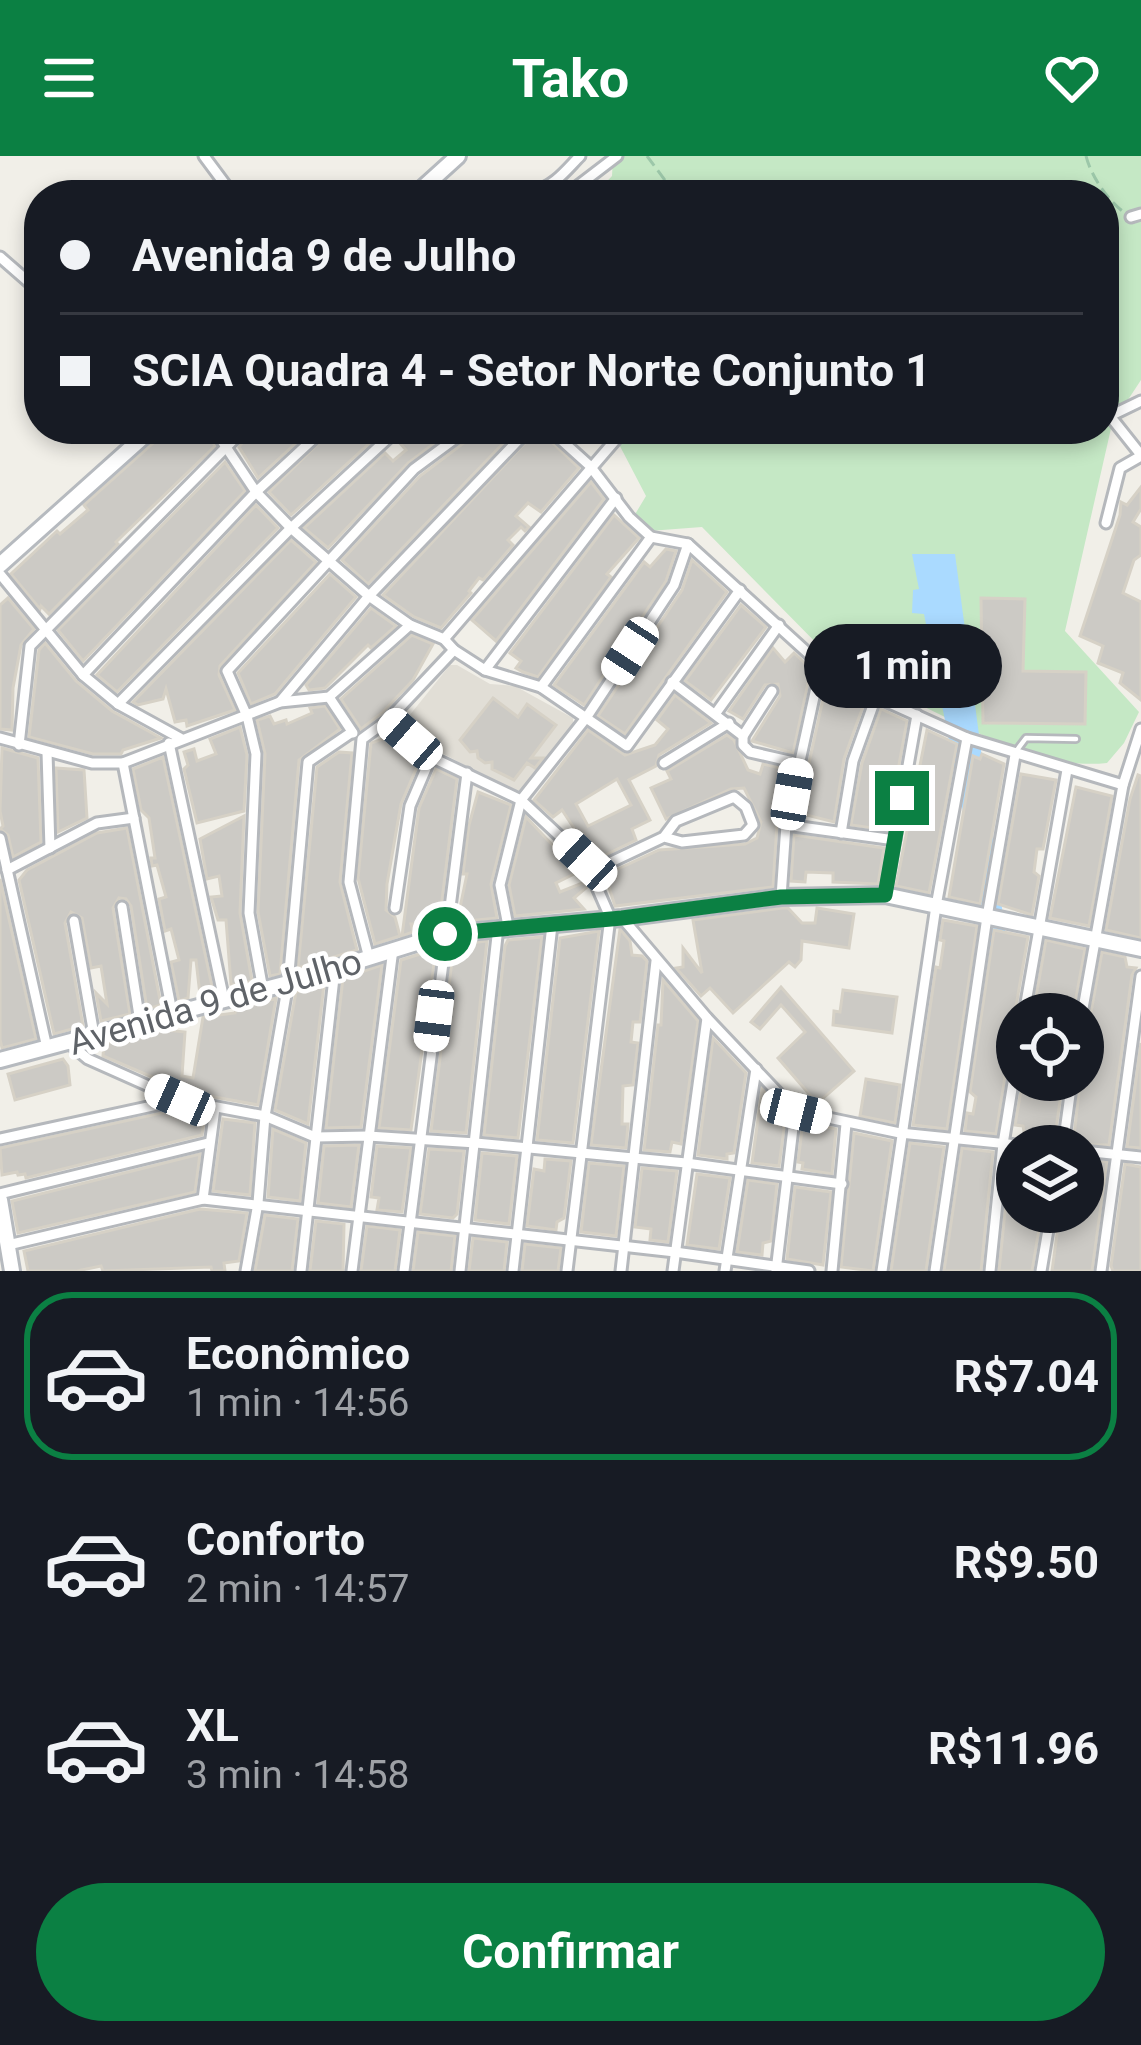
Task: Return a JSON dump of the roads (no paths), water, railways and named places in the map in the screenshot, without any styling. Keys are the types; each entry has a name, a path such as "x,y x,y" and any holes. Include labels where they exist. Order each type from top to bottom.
{"street":[{"path":"432,180 458,156"},
{"path":"557,180 580,156"},
{"path":"585,180 617,156"},
{"path":"0,257 24,278"},
{"path":"1125,434 1136,404"},
{"path":"1106,523 1120,468 1141,455 1119,427"},
{"path":"136,444 0,569 83,675 175,740 224,1000"},
{"path":"222,444 256,492 369,596 410,625 444,639 485,670 542,687 627,746 740,590"},
{"path":"19,745 30,646 226,444"},
{"path":"83,675 256,492 308,444"},
{"path":"118,704 291,528 382,444"},
{"path":"263,990 249,913 256,754 248,716 227,671 414,470 448,444"},
{"path":"280,702 369,596 515,444"},
{"path":"566,444 590,466 629,518 651,537 688,544 821,665 876,698 967,738 1123,785"},
{"path":"444,639 611,444"},
{"path":"485,670 616,498"},
{"path":"542,687 651,537"},
{"path":"460,1271 503,927 500,885 521,800 586,718 674,585 688,544"},
{"path":"0,737 92,764 123,764 280,702 329,697 410,625"},
{"path":"716,713 779,625"},
{"path":"246,1271 288,983 308,762 388,720 454,650"},
{"path":"781,897 786,825 821,665"},
{"path":"672,682 743,736"},
{"path":"772,691 743,736 743,745 750,752 798,764"},
{"path":"329,697 357,736 350,882 369,958"},
{"path":"841,832 853,761 876,698"},
{"path":"885,895 917,715"},
{"path":"388,720 431,757 521,800 592,871 616,918 796,1111 900,1133 996,1143"},
{"path":"664,764 729,723"},
{"path":"1085,993 1123,785 1141,730"},
{"path":"882,1271 936,906 967,738"},
{"path":"47,752 50,848"},
{"path":"935,1271 1015,755"},
{"path":"395,908 410,806 431,757"},
{"path":"123,764 172,1012"},
{"path":"1028,993 1067,770"},
{"path":"404,1271 466,773"},
{"path":"592,871 664,837 676,821 734,797 746,806 753,825 744,835 682,842 664,837"},
{"path":"7,870 98,823 134,818"},
{"path":"786,825 895,840"},
{"path":"0,838 47,1048"},
{"name":"Avenida 9 de Julho","path":"0,1060 288,983 445,934 781,897 885,895 1141,949"},
{"path":"122,907 140,1022"},
{"path":"567,1271 616,918"},
{"path":"74,921 94,1036"},
{"path":"513,1271 552,922"},
{"path":"352,1271 393,949"},
{"path":"620,1271 656,961"},
{"path":"301,1271 335,969"},
{"path":"1101,1271 1141,976"},
{"path":"673,1271 707,1018"},
{"path":"69,1042 88,1059 180,1100 265,1116 315,1137 476,1143 842,1184"},
{"path":"724,1271 756,1068"},
{"path":"0,1139 180,1100"},
{"path":"203,1199 215,1108"},
{"path":"776,1269 796,1111"},
{"path":"832,1271 846,1124"},
{"path":"12,1271 0,1197 208,1143"},
{"path":"1104,1153 1141,1157"},
{"path":"8,1246 203,1199 809,1271"},
{"path":"990,1271 996,1212"},
{"path":"1041,1271 1048,1233"}],"lane":[{"path":"858,644 901,667"},
{"path":"862,689 875,653"},
{"path":"1015,755 1026,738 1076,739"}],"water":[{"path":"912,554 955,554 1013,993 999,993 924,614 912,613 913,590 919,589"},
{"path":"1020,1101 1028,1101 1031,1125 1025,1125"}]}
